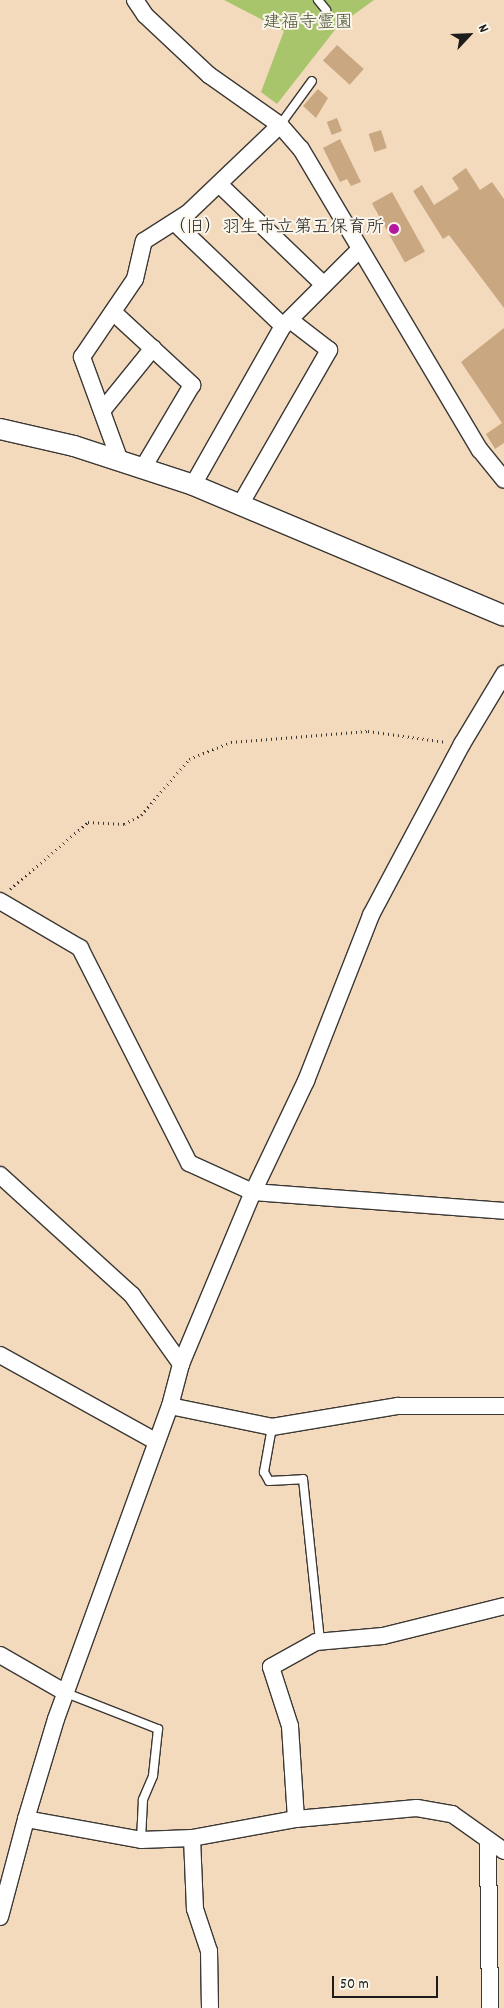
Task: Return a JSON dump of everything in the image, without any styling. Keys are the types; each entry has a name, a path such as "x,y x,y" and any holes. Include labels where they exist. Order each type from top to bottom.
{"street":[{"path":"135,0 145,15 210,75 280,125 319,176 360,249 480,450 504,480"},
{"path":"120,461 82,357 135,279 144,241 174,222 220,185 280,125"},
{"path":"220,185 324,285"},
{"path":"174,222 287,323 329,350 240,505"},
{"path":"193,485 287,323 360,249"},
{"path":"114,312 192,385 143,468"},
{"path":"102,412 152,348"},
{"path":"0,429 120,461 193,485 504,616"},
{"path":"0,1917 26,1819 66,1692 158,1442 181,1364 253,1192 306,1081 371,915 462,744 504,674"},
{"path":"3,897 80,948 189,1163 253,1192 504,1211"},
{"path":"2,1181 132,1295 181,1364"},
{"path":"0,1355 158,1442"},
{"path":"170,1406 272,1427 398,1406 504,1406"},
{"path":"296,1819 290,1726 271,1667 320,1641 383,1636 504,1606"},
{"path":"0,1655 66,1692"},
{"path":"26,1819 141,1840 192,1838 296,1819 417,1808 452,1814 488,1844 504,1851"},
{"path":"192,1838 194,1909 209,1951 210,2008"},
{"path":"488,1844 490,2008"}],"lane":[{"path":"318,0 326,10"},
{"path":"280,125 312,81"},
{"path":"272,1427 264,1472 269,1481 303,1479 320,1641"},
{"path":"66,1692 158,1729 153,1776 143,1800 141,1840"}],"path":[{"path":"3,897 88,822 124,824 141,815 189,759 231,742 368,731 462,744"}],"green space":[{"name":"建福寺霊園","path":"224,0 374,0 338,26 277,104 261,92 284,31"}],"building":[{"path":"337,45 364,69 350,85 323,61"},
{"path":"318,89 328,98 316,118 303,106"},
{"path":"337,118 342,131 332,135 327,122"},
{"path":"381,130 387,148 375,152 369,134"},
{"path":"340,139 361,182 351,186 347,179 340,182 323,148"},
{"path":"466,168 480,190 492,182 504,199 504,308 449,235 443,239 413,191 422,185 434,205 459,189 452,178"},
{"path":"392,192 425,251 405,263 372,203"},
{"path":"504,328 504,443 495,449 486,434 502,423 461,362"}],"place":[{"name":"（旧）羽生市立第五保育所","path":"394,229"}]}
